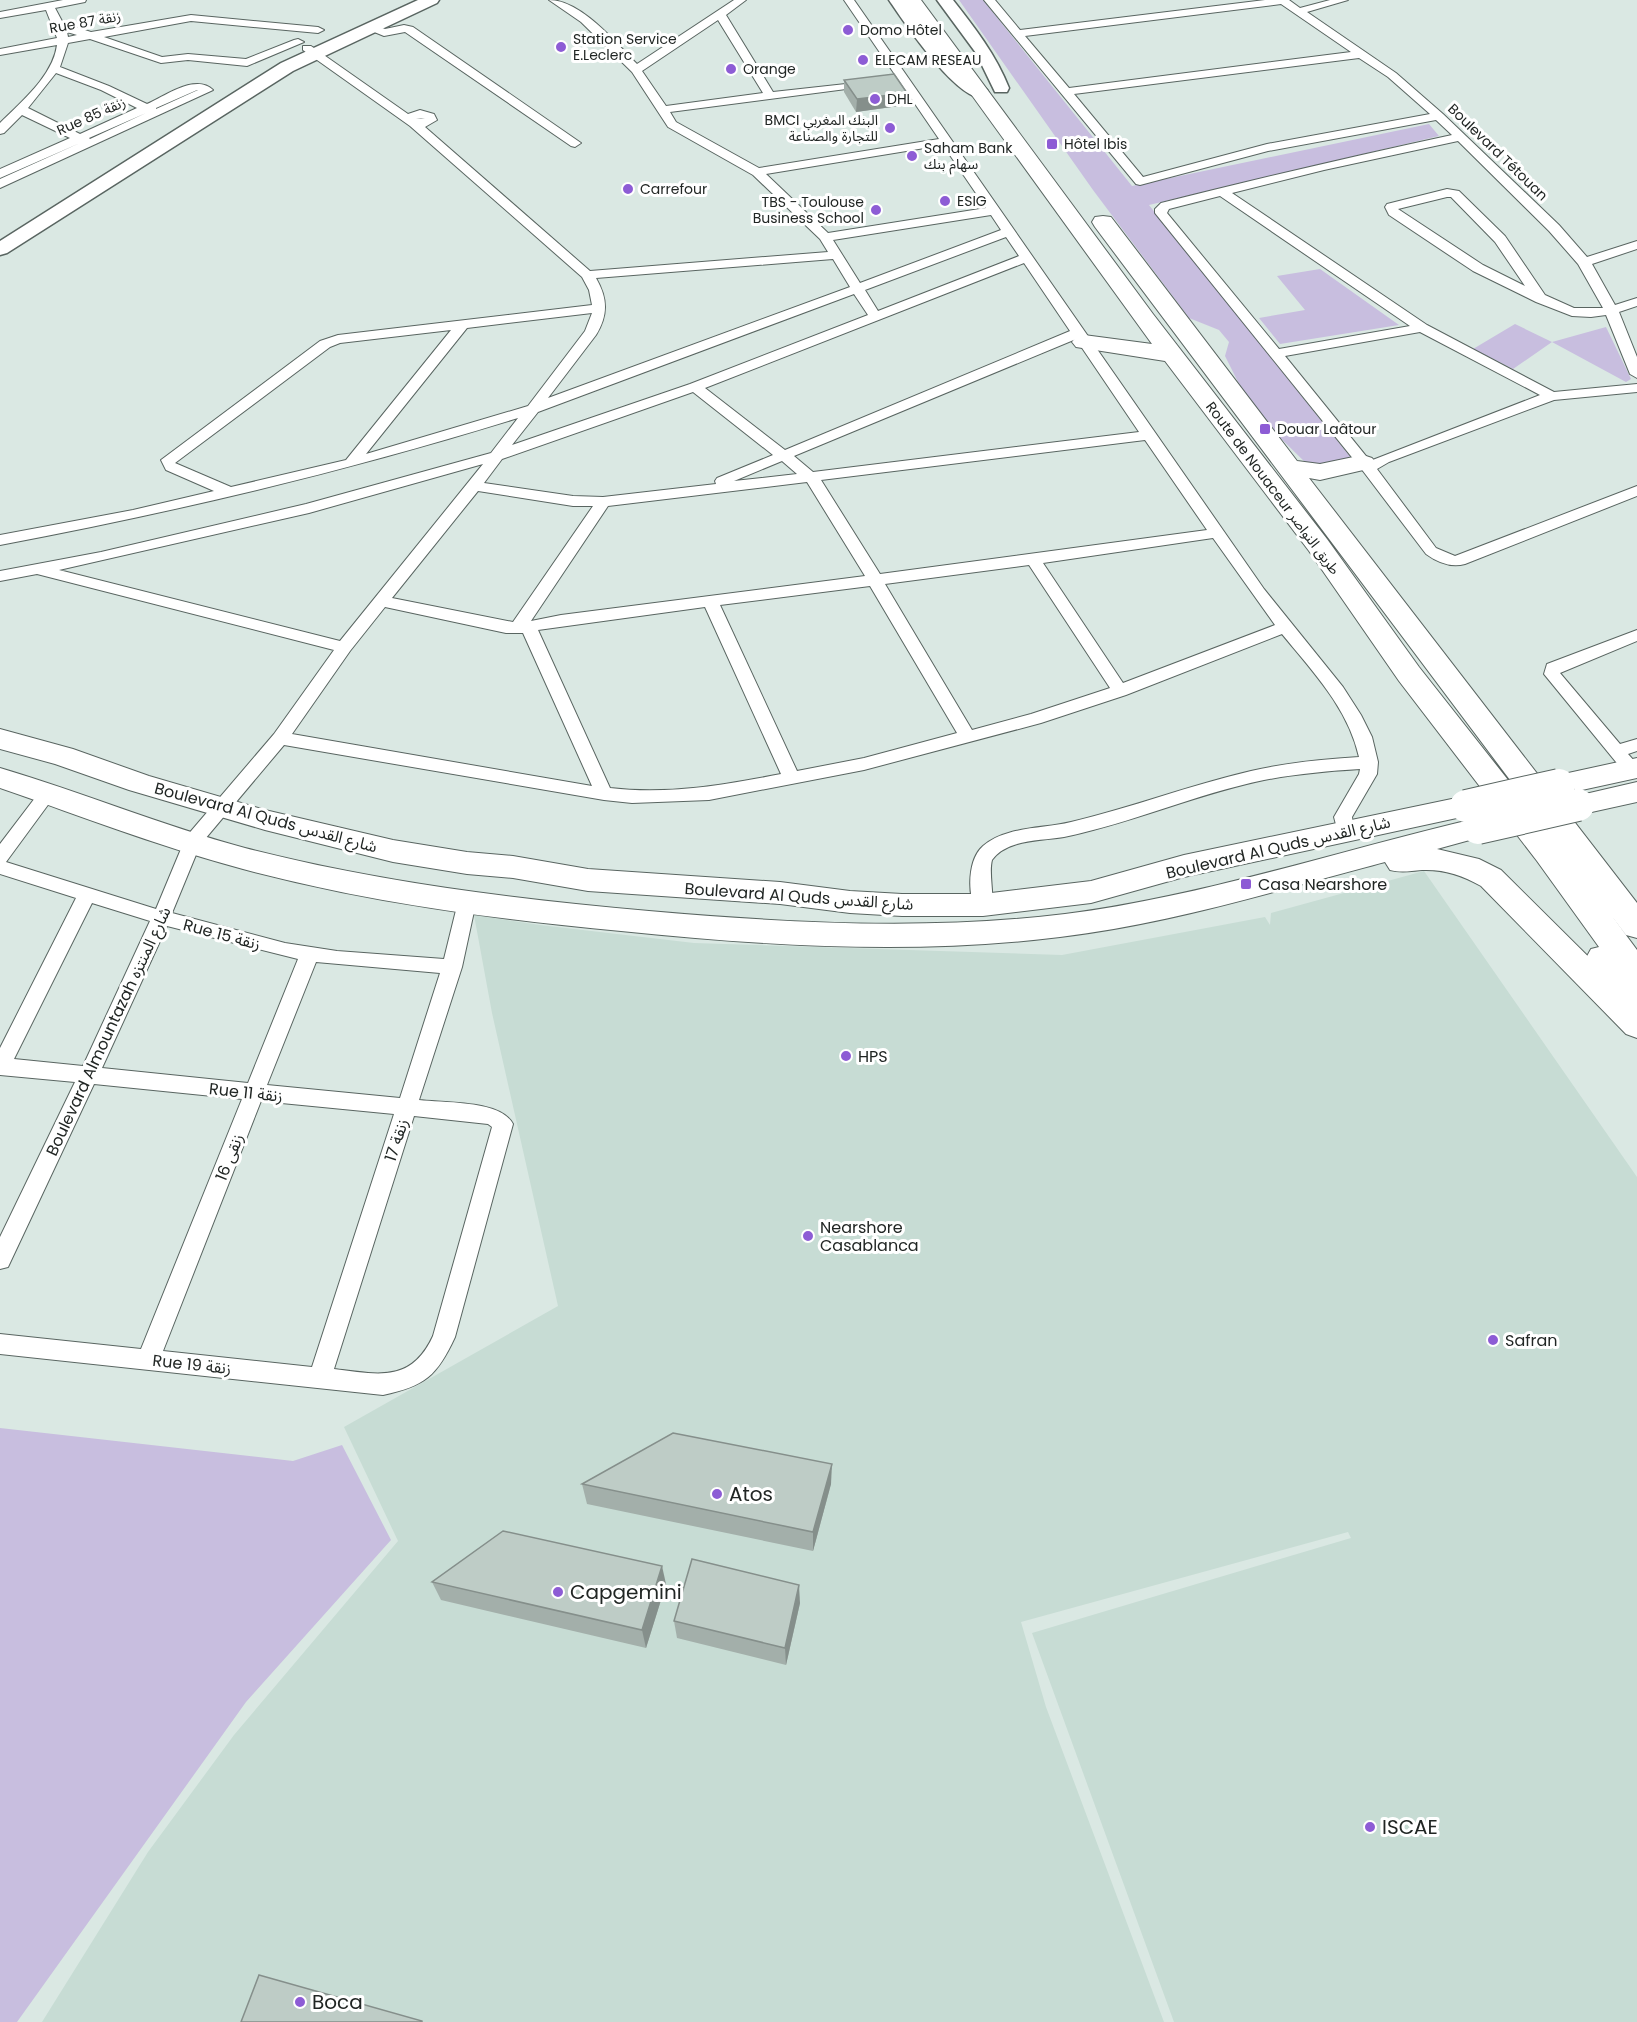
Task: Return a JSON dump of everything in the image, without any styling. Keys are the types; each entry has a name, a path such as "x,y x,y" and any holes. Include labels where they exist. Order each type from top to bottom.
{"highway":[{"name":"Route de Nouaceur طريق النواصر","path":"930,4 1156,332 1312,537 1409,674 1548,853 1637,974"},
{"name":"Route de Nouaceur طريق النواصر","path":"991,91 1029,126"},
{"name":"Route de Nouaceur طريق النواصر","path":"1093,210 1233,398 1321,508 1439,668 1637,926"},
{"path":"1075,337 1133,340 1156,332"},
{"path":"1075,337 1174,356"},
{"path":"1289,468 1320,472 1372,463"},
{"path":"1321,508 1346,479 1372,463"},
{"path":"1548,853 1570,907 1597,951 1637,1008"}],"main road":[{"path":"307,48 300,38 318,30 339,25 365,25 414,0"},
{"path":"0,237 241,85 307,48 431,0"},
{"path":"897,0 955,72 971,88 991,91 990,61 973,34 930,4"},
{"path":"0,249 287,67 307,48"},
{"name":"Boulevard Al Quds شارع القدس","path":"0,739 63,756 223,808 297,829 393,851 467,863 513,867 588,880 780,893 850,902 902,905 983,905 1091,892 1184,866 1345,831 1472,817"},
{"name":"Boulevard Al Quds شارع القدس","path":"0,778 192,842 273,866 467,902 614,920 776,933 878,936 1004,932 1095,921 1210,896 1325,867 1472,817 1568,795 1632,765"},
{"path":"1325,867 1366,869 1431,858 1459,862 1475,868 1505,891 1637,1025"}],"street":[{"path":"0,15 81,0"},
{"path":"554,0 585,20 636,70 672,124 757,172 825,237 875,316"},
{"path":"636,70 741,0"},
{"path":"849,0 894,80 946,141 992,211 1009,232 1075,337 1149,435 1284,627 1323,673 1353,715 1363,737 1369,762 1368,774 1343,817 1345,831"},
{"path":"989,0 1135,178 1143,182 1205,162 1267,148 1439,116"},
{"path":"1018,34 1283,0"},
{"name":"Boulevard Tétouan","path":"1283,0 1363,54 1439,116 1554,228 1584,262 1611,310 1637,374"},
{"path":"1300,11 1343,0"},
{"path":"0,130 42,85 60,53 63,41 49,6"},
{"path":"720,14 770,96"},
{"name":"Rue 87 زنقة","path":"0,52 199,18 318,30"},
{"path":"58,25 161,60 188,57 240,63 307,48 412,122 587,275 596,289 600,308 338,339 325,344 168,460 171,467 229,492"},
{"path":"365,25 384,33 409,29 576,142"},
{"path":"1064,92 1363,54"},
{"path":"53,68 152,110"},
{"path":"661,110 894,80"},
{"name":"Rue 85 زنقة","path":"0,174 152,110 207,90 200,86 194,87"},
{"path":"20,109 83,140"},
{"path":"1461,137 1221,191 1165,206 1161,209 1161,213 1275,354 1372,463 1431,551 1448,561 1459,561 1637,491"},
{"path":"0,183 83,140"},
{"path":"757,172 946,141"},
{"path":"1221,191 1422,328 1552,396"},
{"path":"1541,299 1500,239 1455,194 1447,193 1391,207 1393,212 1478,268 1541,299 1575,313 1611,310 1637,302"},
{"path":"825,237 992,211"},
{"path":"0,540 87,525 351,463 535,408 1009,232"},
{"path":"1584,262 1637,245"},
{"path":"587,275 838,255"},
{"path":"0,576 101,557 309,508 496,456 695,387 1026,258"},
{"name":"Boulevard Almountazah شارع المنتزه","path":"0,1260 146,955 192,842 280,738 344,647 535,408 591,332 600,308"},
{"path":"351,463 462,325"},
{"path":"1275,354 1422,328"},
{"path":"702,489 1075,337"},
{"path":"695,387 812,478 834,511 968,737"},
{"path":"1372,463 1552,396 1637,388"},
{"path":"474,486 573,501 603,502 1149,435"},
{"path":"523,628 603,502"},
{"path":"380,601 497,627 523,628 561,621 1033,560 1216,533"},
{"path":"1033,560 1120,691"},
{"path":"38,570 344,647"},
{"path":"711,603 792,778"},
{"path":"280,738 604,794 632,797 699,794 864,764 1035,719 1120,691 1284,627"},
{"path":"523,628 604,794"},
{"path":"1632,765 1552,674 1553,668 1637,635"},
{"path":"983,905 981,867 984,857 1002,843 1119,816 1251,777 1369,762"},
{"path":"0,857 47,794"},
{"name":"Rue 15 زنقة","path":"0,867 160,917 309,955 452,967"},
{"path":"0,1067 39,994 87,895"},
{"name":"زنقة 17","path":"320,1377 452,967 467,902"},
{"name":"زنقى 16","path":"148,1360 309,955"},
{"name":"Rue 11 زنقة","path":"0,1067 492,1116 500,1121 503,1131 444,1337 434,1360 407,1381 383,1385"},
{"name":"Rue 19 زنقة","path":"0,1344 383,1385"}],"shaded area":[{"path":"959,0 983,0 1132,186 1429,124 1439,136 1149,205 1352,459 1310,467 1252,410 1225,356 1229,342 1219,330 1189,318 1093,190"},
{"path":"1320,269 1399,325 1280,344 1259,318 1305,310 1277,276"},
{"path":"1515,324 1552,342 1513,369 1473,349"},
{"path":"1606,327 1631,379 1626,382 1552,342"},
{"name":"Casa Nearshore","path":"1424,871 1637,1177 1637,2022 1174,2022 1032,1633 1351,1538 1348,1532 1021,1622 1046,1707 1164,2022 42,2022 148,1852 234,1735 398,1541 344,1427 558,1306 492,1013 474,915 694,943 1062,955 1265,917 1270,925 1271,913"},
{"path":"0,1428 293,1461 342,1445 391,1540 246,1702 17,2022 0,2022"}],"building":[{"path":"894,74 907,93 857,99 844,80"},
{"name":"Atos","path":"673,1433 832,1464 813,1532 582,1484"},
{"name":"Capgemini","path":"503,1531 662,1566 642,1630 432,1582"},
{"name":"Capgemini","path":"692,1559 799,1585 785,1648 674,1621"},
{"name":"Boca","path":"259,1975 422,2021 422,2022 241,2022"}],"place":[{"name":"Domo Hôtel","path":"848,30"},
{"name":"Station Service E.Leclerc","path":"561,47"},
{"name":"ELECAM RESEAU","path":"863,60"},
{"name":"Orange","path":"731,69"},
{"name":"DHL","path":"875,99"},
{"name":"BMCI البنك المغربي للتجارة والصناعة","path":"890,128"},
{"name":"Hôtel Ibis","path":"1052,144"},
{"name":"Saham Bank سهام بنك","path":"912,156"},
{"name":"Carrefour","path":"628,189"},
{"name":"ESIG","path":"945,201"},
{"name":"TBS - Toulouse Business School","path":"876,210"},
{"name":"Douar Laâtour","path":"1265,429"},
{"name":"Casa Nearshore","path":"1246,884"},
{"name":"HPS","path":"846,1056"},
{"name":"Nearshore Casablanca","path":"808,1236"},
{"name":"Safran","path":"1493,1340"},
{"name":"Atos","path":"717,1494"},
{"name":"Capgemini","path":"558,1592"},
{"name":"ISCAE","path":"1370,1827"},
{"name":"Boca","path":"300,2002"}]}
